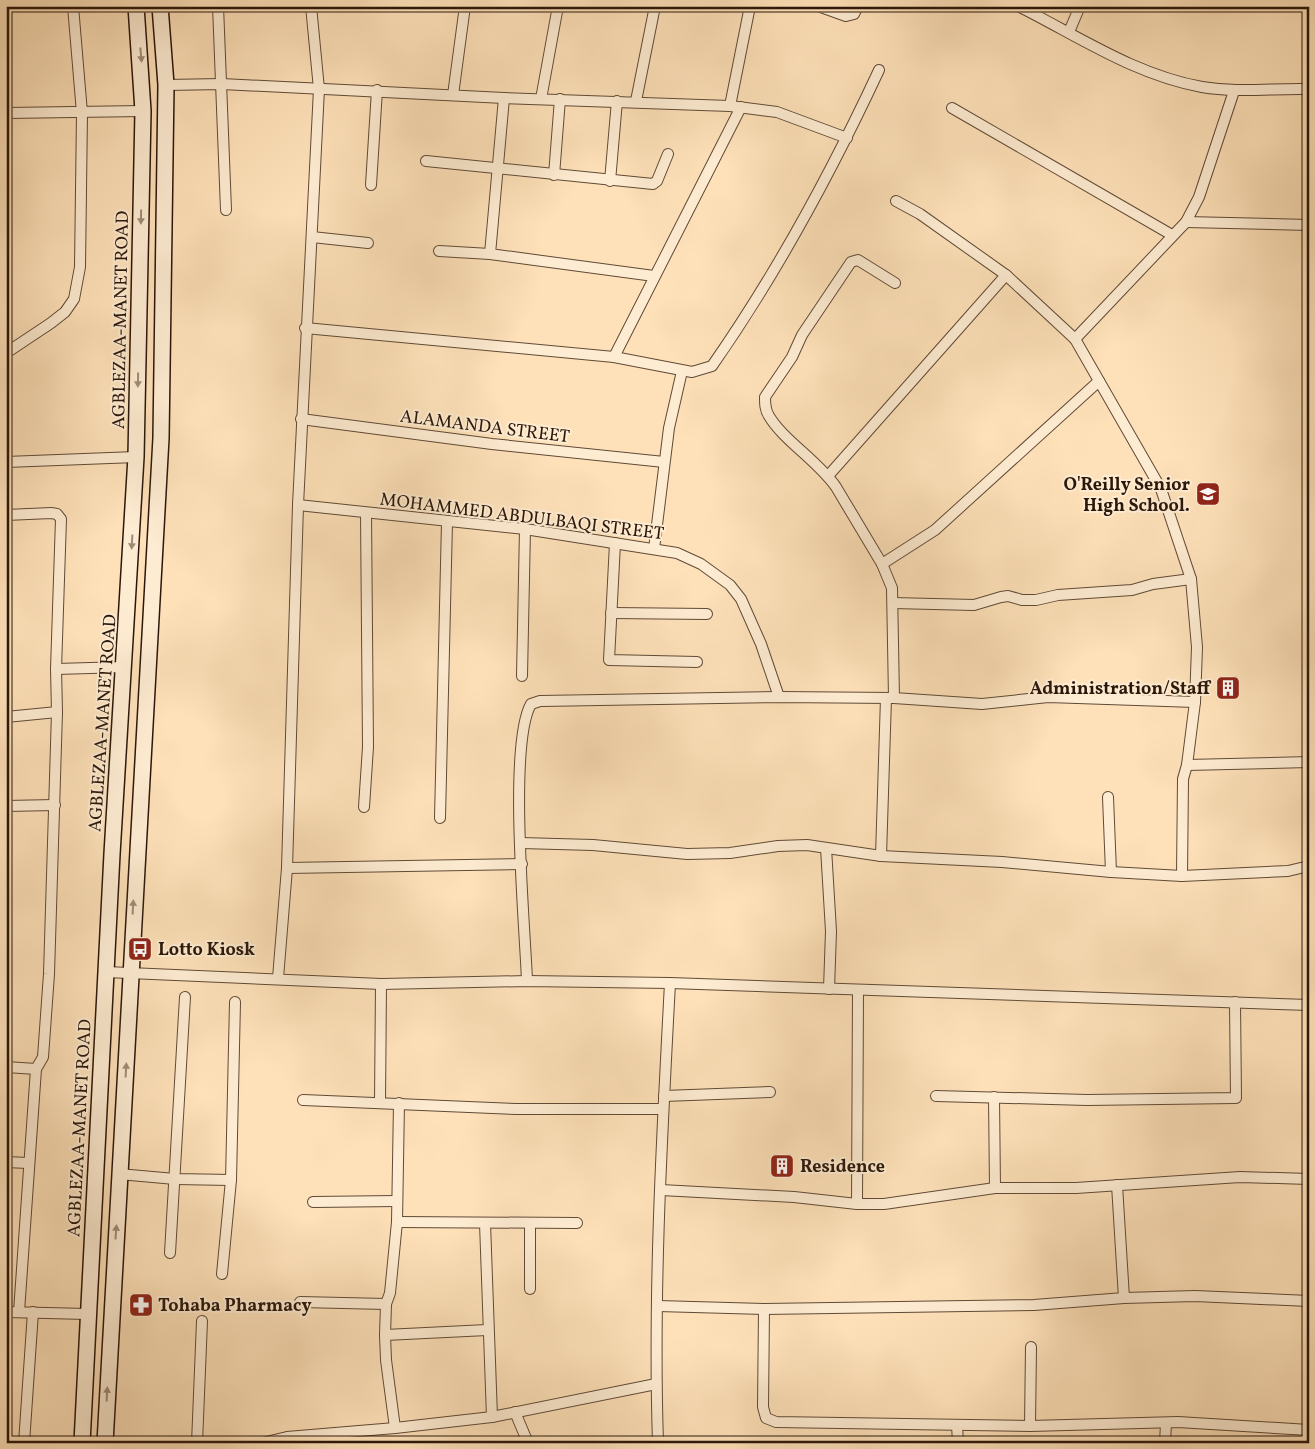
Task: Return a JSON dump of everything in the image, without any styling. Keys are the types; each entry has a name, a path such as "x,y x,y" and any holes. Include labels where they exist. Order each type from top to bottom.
{"main road":[{"name":"AGBLEZAA-MANET ROAD","path":"82,1443 106,972 136,457 143,111 136,6"},
{"path":"105,1443 160,448 166,85 160,6"}],"street":[{"path":"6,353 52,323 65,312 74,299 80,267 82,113 73,6"},
{"path":"218,6 226,210"},
{"path":"278,978 287,868 301,419 319,89 311,6"},
{"path":"452,95 465,6"},
{"path":"541,99 558,6"},
{"path":"636,101 655,6"},
{"path":"730,106 750,6"},
{"path":"818,6 846,16 854,14 858,6"},
{"path":"1018,6 1135,67 1161,77 1203,87 1234,91 1309,89"},
{"path":"1069,32 1080,6"},
{"path":"305,328 614,357 682,371 698,371 712,366 742,323 784,256 847,138 879,70"},
{"path":"166,85 222,84 377,90 504,98 636,101 730,106 777,112 847,138"},
{"path":"371,184 377,90"},
{"path":"1075,339 1186,222 1199,198 1234,91"},
{"path":"490,254 504,98"},
{"path":"554,175 560,99"},
{"path":"610,181 617,101"},
{"path":"614,357 741,107"},
{"path":"952,108 1172,235"},
{"path":"6,113 143,111"},
{"path":"426,161 610,181 655,183 668,154"},
{"path":"896,200 920,214 1006,275 1075,339 1161,489 1191,579 1197,646 1195,702 1187,765 1183,779 1182,876"},
{"path":"1186,222 1309,225"},
{"path":"312,238 368,243"},
{"path":"439,250 490,254 654,276"},
{"path":"881,856 890,698 892,588 882,564 828,476 777,427 769,416 765,397 792,357 802,335 851,262 858,260 895,283"},
{"path":"828,476 1006,275"},
{"path":"654,549 669,428 682,371"},
{"path":"882,564 935,530 1099,381"},
{"name":"ALAMANDA STREET","path":"301,419 492,444 664,462"},
{"path":"6,462 136,457"},
{"name":"MOHAMMED ABDULBAQI STREET","path":"298,505 525,529 677,553 701,564 730,585 741,599 761,644 779,697"},
{"path":"6,515 51,513 57,514 60,519 55,805 45,1032 42,1063 36,1069 19,1312"},
{"path":"364,806 368,747 366,513"},
{"path":"440,818 447,522"},
{"path":"522,676 525,529"},
{"path":"615,544 610,660 697,662"},
{"path":"893,603 974,605 1008,596 1022,600 1036,600 1058,595 1132,590 1152,584 1191,579"},
{"path":"612,613 707,614"},
{"path":"56,668 125,667"},
{"path":"527,981 521,843 521,757 525,722 531,704 540,702 779,697 890,698 982,704 1048,697 1195,702"},
{"path":"6,717 57,712"},
{"path":"1187,765 1309,762"},
{"path":"1108,797 1111,872"},
{"path":"6,806 55,805"},
{"path":"521,843 593,845 686,854 730,853 778,846 807,845 881,856 1002,862 1111,872 1182,876 1288,871 1309,866"},
{"path":"826,848 830,932 829,989"},
{"path":"287,868 522,864"},
{"path":"106,972 278,978 381,984 527,981 670,983 1309,1005"},
{"path":"658,1443 656,1384 663,1109 670,983"},
{"path":"380,1102 381,984"},
{"path":"857,1204 858,990"},
{"path":"170,1253 185,997"},
{"path":"222,1274 232,1180 235,1002"},
{"path":"936,1096 1087,1100 1236,1098 1235,1002"},
{"path":"6,1067 36,1069"},
{"path":"664,1096 770,1092"},
{"path":"994,1097 995,1188"},
{"path":"303,1100 398,1102 516,1109 663,1109"},
{"path":"396,1428 386,1360 385,1335 386,1304 390,1293 397,1222 398,1102"},
{"path":"6,1162 28,1163"},
{"path":"119,1174 175,1179 232,1180"},
{"path":"662,1190 794,1197 857,1204 898,1202 995,1188 1116,1186 1240,1177 1309,1179"},
{"path":"1116,1186 1124,1298"},
{"path":"313,1202 397,1201"},
{"path":"397,1222 577,1222"},
{"path":"485,1222 492,1417"},
{"path":"530,1222 530,1289"},
{"path":"658,1306 764,1309 1034,1305 1124,1298 1195,1296 1309,1301"},
{"path":"300,1302 386,1304"},
{"path":"764,1309 763,1407 766,1418 776,1422 1030,1426 1166,1423 1229,1424 1285,1430 1309,1430"},
{"path":"6,1312 88,1314"},
{"path":"24,1443 33,1312"},
{"path":"197,1443 202,1320"},
{"path":"385,1335 488,1330"},
{"path":"1030,1426 1031,1347"},
{"path":"262,1443 287,1437 396,1428 492,1417 656,1384"},
{"path":"515,1412 528,1443"},
{"path":"1165,1443 1166,1423"},
{"path":"957,1425 958,1443"}],"place":[{"name":"O'Reilly Senior High School.","path":"1208,494"},
{"name":"Administration/Staff","path":"1228,688"},
{"name":"Lotto Kiosk","path":"140,949"},
{"name":"Residence","path":"782,1166"},
{"name":"Tohaba Pharmacy","path":"141,1305"}]}
